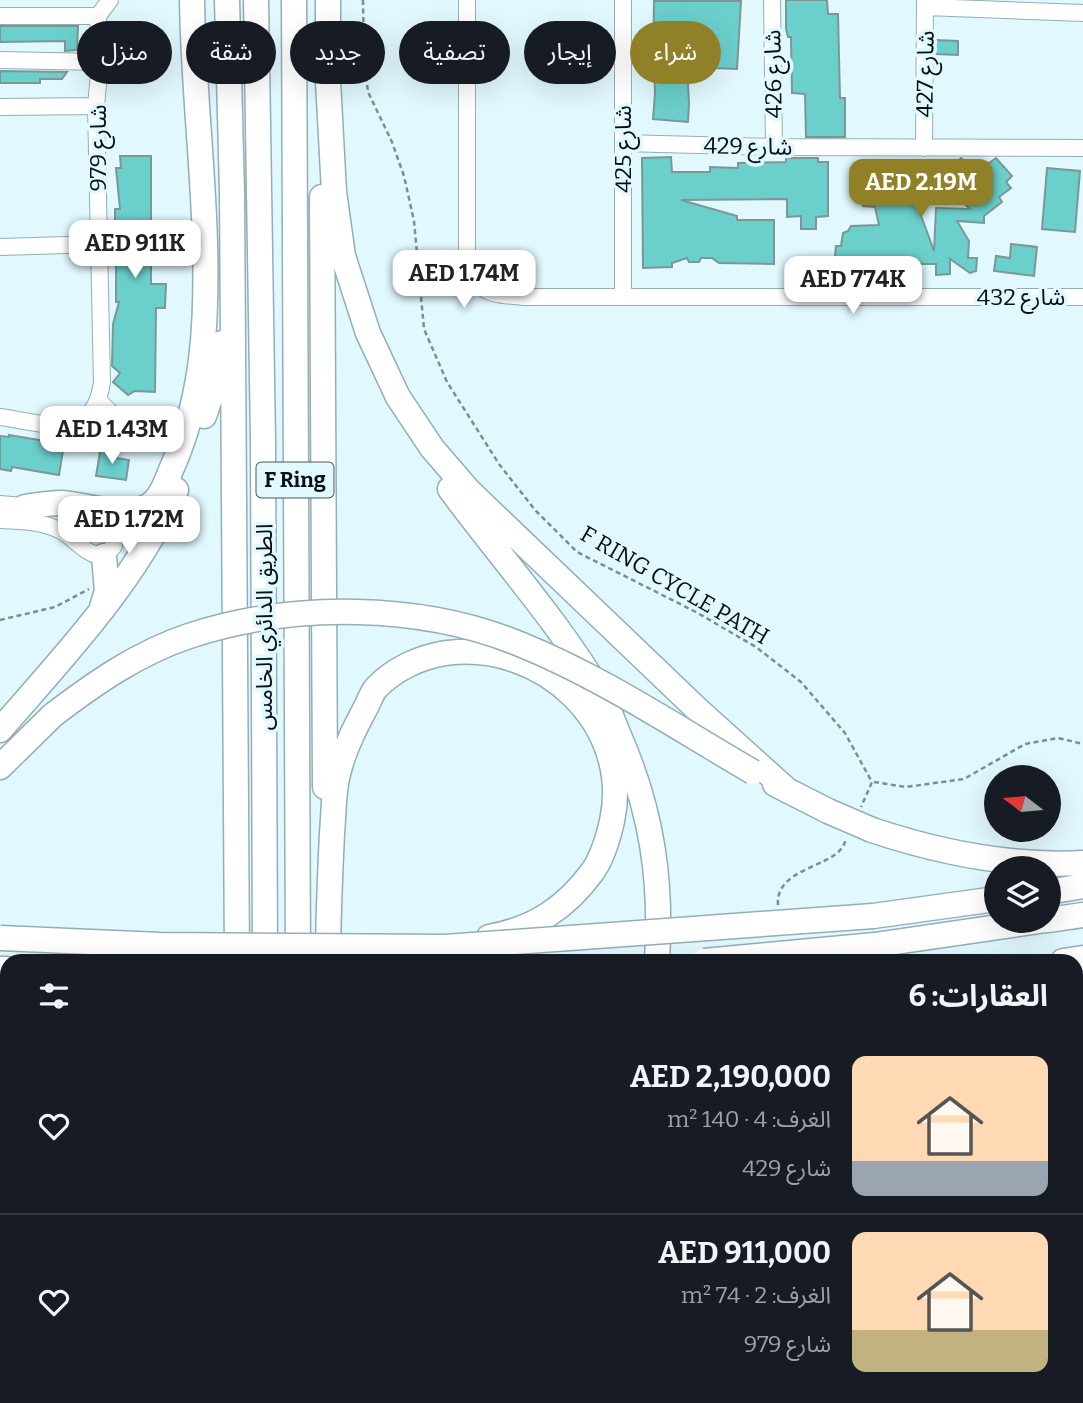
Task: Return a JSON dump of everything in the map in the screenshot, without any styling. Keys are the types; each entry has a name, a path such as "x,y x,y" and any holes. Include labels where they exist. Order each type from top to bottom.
{"highway":[{"path":"25,507 59,503 136,511 153,503 177,456 195,393 204,351 206,322 203,179 192,0"},
{"path":"228,0 232,192 237,954"},
{"name":"الطريق الدائري الخامس","path":"256,0 263,455 265,954"},
{"name":"الطريق الدائري الخامس","path":"294,0 298,954"},
{"path":"328,0 328,21"},
{"path":"328,84 334,192 343,256 368,333 411,426 442,478 566,641 602,696 628,757 647,813 656,869 660,922 658,954"},
{"path":"328,84 323,138 322,208 326,856 329,891"},
{"path":"0,730 98,616 152,537 186,468 215,384 222,348 232,192"},
{"path":"398,397 432,448 468,491 698,710 788,791"},
{"path":"98,616 107,591 104,556"},
{"path":"0,767 53,716 109,674 138,658 190,636 281,617 328,613 407,615 477,629 519,643 560,662 788,791 860,825 939,851 994,861 1048,865 1083,863"},
{"path":"328,954 329,891 338,771 355,725 375,689 410,663 440,654 469,651 488,653 523,663 565,687 585,709 602,735 615,788 610,827 597,864 578,891 562,906 532,925 511,933 387,948"},
{"path":"1061,890 1083,887"},
{"path":"0,937 160,945 445,947 873,916 984,901"},
{"path":"1061,918 1083,915"},
{"path":"779,954 875,945 984,929"}],"street":[{"path":"0,16 98,16 110,0"},
{"name":"شارع 432","path":"467,0 466,282 474,295 488,301 524,297 1083,297"},
{"name":"شارع 425","path":"623,0 623,297"},
{"name":"شارع 426","path":"772,0 774,147"},
{"path":"926,4 1083,13"},
{"name":"شارع 427","path":"924,148 926,4"},
{"name":"شارع 979","path":"98,16 98,21"},
{"path":"0,60 77,62"},
{"name":"شارع 979","path":"98,84 96,106 102,382 99,401"},
{"path":"0,107 96,106"},
{"name":"شارع 429","path":"623,143 774,147 1083,148"},
{"path":"0,247 99,244"},
{"path":"0,417 62,425 79,422 91,413 99,401 128,429"},
{"path":"0,504 71,511 102,522 113,532 114,546 104,556 88,552 52,527 40,523 0,520"}],"path":[{"name":"F RING CYCLE PATH","path":"363,0 363,58 368,92 392,142 404,176 414,221 424,329 447,382 492,452 535,510 577,552 696,612 756,647 801,682 845,733 872,782"},
{"path":"778,910 777,897 787,881 841,850 860,825 872,782 906,787 964,779 1025,744 1058,738 1083,744"}],"building":[{"path":"786,0 827,0 828,14 838,14 840,98 845,98 845,137 806,137 805,94 792,93 791,37 788,37 786,29"},
{"path":"654,1 741,1 737,69 721,68 721,21 654,21"},
{"path":"0,26 77,26 77,50 65,51 65,41 0,42"},
{"path":"936,40 958,41 958,55 935,54"},
{"path":"0,71 67,72 62,79 40,79 40,83 0,83"},
{"path":"655,84 688,84 688,122 653,119"},
{"path":"120,156 151,156 151,284 166,284 165,308 156,308 155,392 135,391 128,395 113,382 120,373 112,366 113,324 119,302 116,302 116,251 120,251 120,228 115,228 115,209 120,209 116,168 121,168"},
{"path":"671,157 672,172 710,172 710,167 738,168 738,163 818,158 818,162 828,162 828,216 816,217 816,229 801,229 801,216 787,217 787,199 681,200 737,216 737,220 774,220 774,264 719,263 712,258 689,262 687,258 672,263 672,267 643,268 642,158"},
{"path":"961,158 966,162 989,163 996,158 1012,176 1006,182 1011,188 999,197 1002,202 984,216 984,223 957,221 969,241 968,258 977,258 976,271 970,273 950,259 950,274 936,275 936,264 875,264 874,271 840,271 834,265 836,246 841,246 843,233 851,226 879,225 875,207 863,206 864,192 871,193 873,165 915,163 915,199 934,251 936,208 970,209 945,186 950,180 945,174"},
{"path":"1047,168 1080,171 1075,232 1042,229"},
{"path":"1011,244 1037,247 1034,276 994,271 996,256 1010,258"},
{"path":"9,435 64,444 59,475 12,467 11,471 0,469 0,436"},
{"path":"101,446 111,447 110,457 129,460 126,480 96,476"}]}
